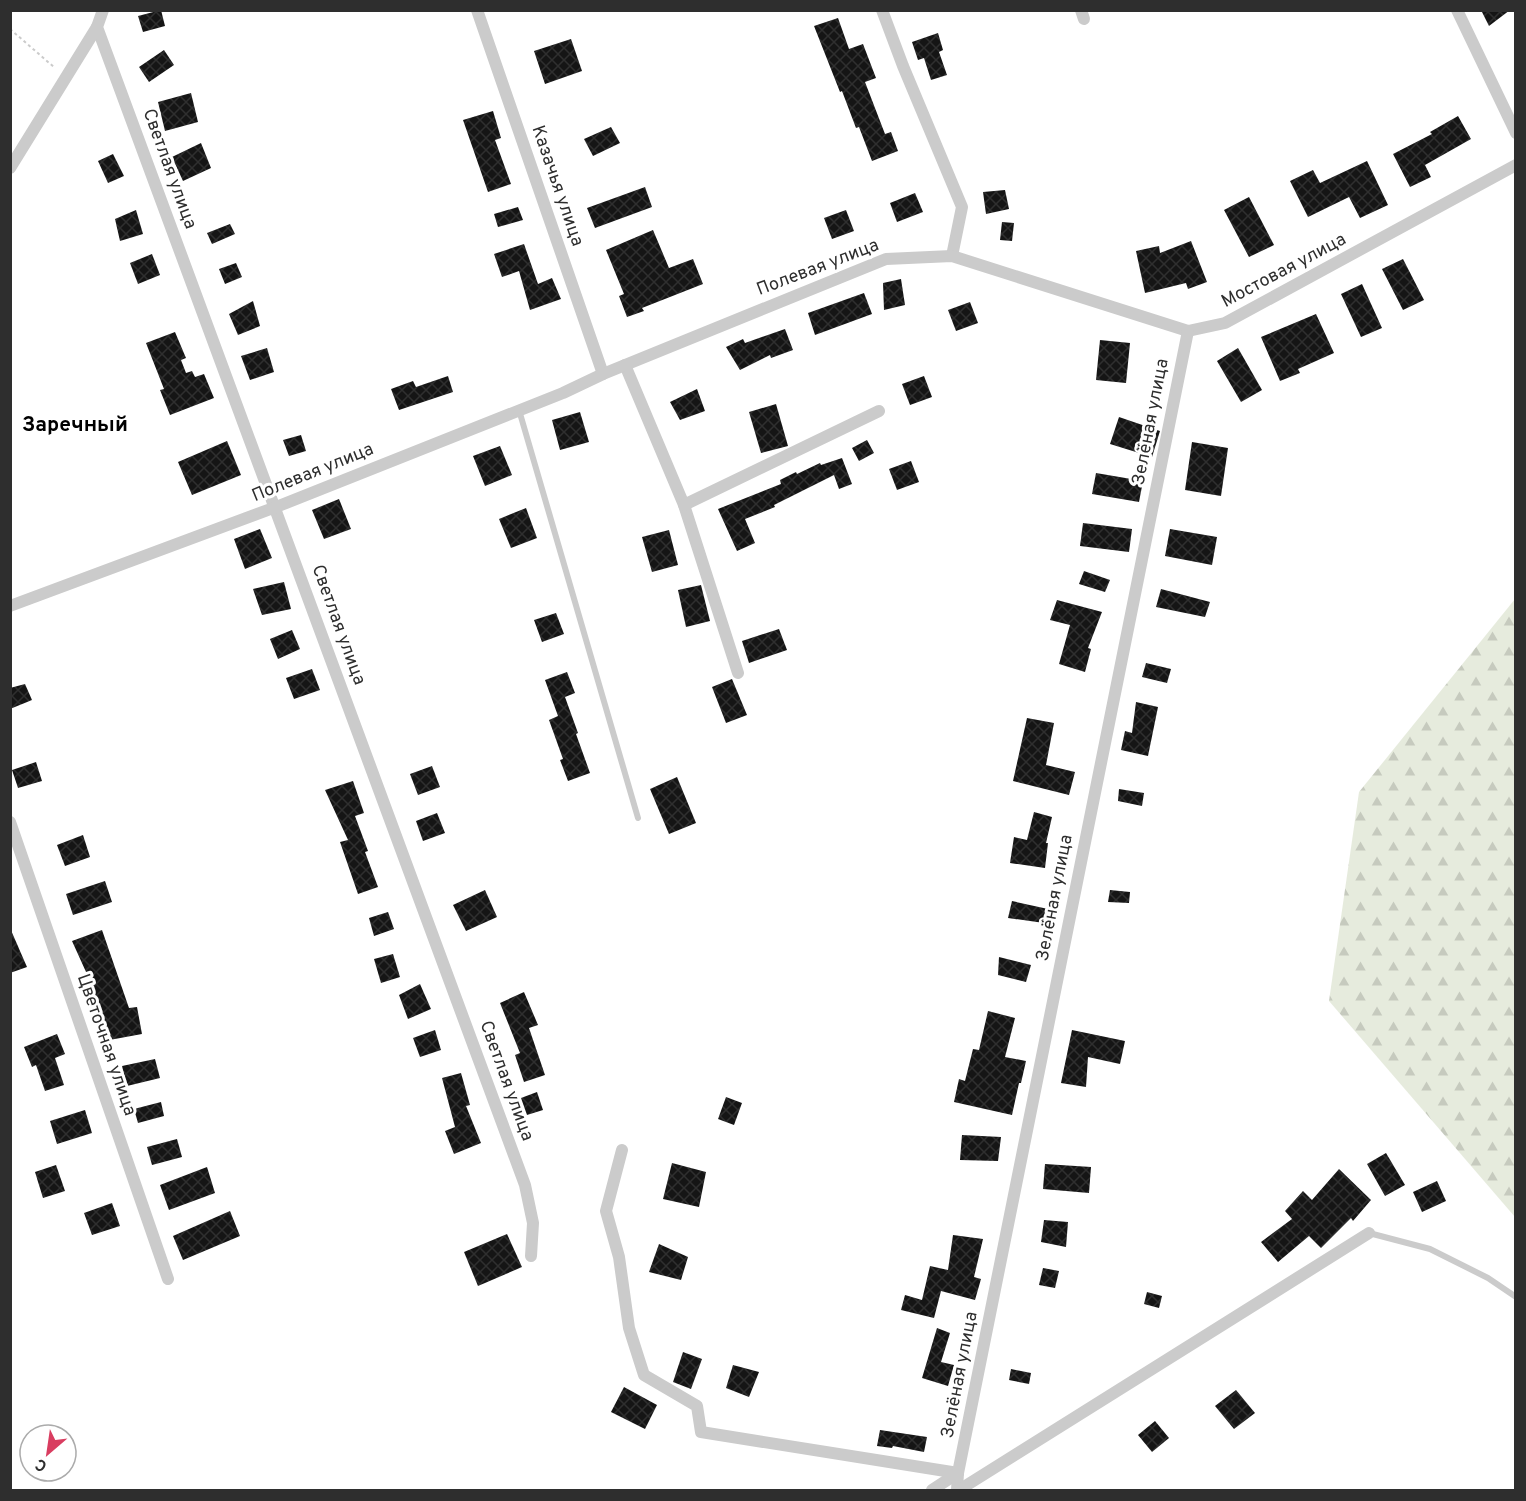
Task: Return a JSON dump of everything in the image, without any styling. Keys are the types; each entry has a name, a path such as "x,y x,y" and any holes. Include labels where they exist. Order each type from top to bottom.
{"street":[{"path":"10,168 97,27 103,10"},
{"name":"Казачья улица","path":"477,10 603,374"},
{"path":"882,10 962,207 952,256"},
{"path":"1457,10 1515,133"},
{"name":"Светлая улица","path":"97,27 525,1185 533,1223 531,1256"},
{"name":"Мостовая улица","path":"952,256 1188,331 1226,323 1515,165"},
{"name":"Полевая улица","path":"10,606 276,507 563,393 603,374 886,259 952,256"},
{"name":"Зелёная улица","path":"958,1491 958,1473 1188,331"},
{"path":"625,365 684,505 738,673"},
{"path":"684,505 879,411"},
{"name":"Цветочная улица","path":"10,822 168,1279"},
{"path":"622,1150 606,1211 619,1257 629,1328 644,1375 697,1406 701,1432 958,1473"},
{"name":"Зелёная улица","path":"958,1491 1369,1233"},
{"path":"932,1491 958,1473"}],"lane":[{"path":"519,410 638,818"},
{"path":"1369,1233 1430,1248 1488,1278 1515,1297"}],"path":[{"path":"10,28 66,78"}],"green space":[{"path":"1515,599 1515,1217 1329,1001 1359,792"}],"building":[{"path":"161,10 165,26 143,32 138,16"},
{"path":"1481,10 1510,10 1489,26"},
{"path":"838,18 849,49 863,44 876,78 865,82 885,134 891,132 898,151 872,161 859,127 856,128 842,91 840,92 814,26"},
{"path":"938,33 943,50 939,52 947,75 931,80 924,58 918,60 912,42"},
{"path":"571,39 582,71 545,84 534,51"},
{"path":"164,50 174,65 149,82 139,67"},
{"path":"191,93 198,122 165,131 158,102"},
{"path":"493,111 501,138 495,140 511,184 488,192 463,120"},
{"path":"1458,116 1471,139 1425,165 1431,177 1410,187 1393,154 1432,134 1430,132"},
{"path":"611,127 620,143 593,156 584,139"},
{"path":"201,143 211,168 183,181 172,157"},
{"path":"113,154 124,176 108,183 98,161"},
{"path":"1367,161 1388,205 1360,218 1349,197 1308,217 1290,181 1313,170 1320,183"},
{"path":"645,187 652,207 595,228 587,208"},
{"path":"1005,190 1009,209 986,214 983,192"},
{"path":"915,193 923,212 897,222 890,203"},
{"path":"1249,197 1274,245 1249,257 1224,210"},
{"path":"518,207 523,220 498,227 494,214"},
{"path":"136,210 143,234 120,241 115,219"},
{"path":"846,210 854,231 832,239 824,218"},
{"path":"1002,222 1014,223 1012,241 1000,240"},
{"path":"230,224 235,234 212,244 207,233"},
{"path":"653,230 669,268 693,259 703,284 642,308 644,311 627,317 619,296 624,294 606,250"},
{"path":"1191,241 1207,282 1188,289 1186,283 1145,293 1136,251 1159,246 1160,253"},
{"path":"524,244 538,284 552,278 561,299 530,310 519,271 502,277 494,254"},
{"path":"152,254 160,275 138,284 130,263"},
{"path":"1403,259 1424,300 1403,310 1382,269"},
{"path":"236,263 242,277 225,284 219,269"},
{"path":"901,279 905,305 884,310 883,283"},
{"path":"1362,284 1382,328 1361,337 1341,294"},
{"path":"864,293 872,314 815,335 808,313"},
{"path":"253,301 260,326 238,335 229,314"},
{"path":"970,302 978,323 956,331 948,310"},
{"path":"1316,314 1334,353 1298,369 1300,373 1280,381 1261,337"},
{"path":"785,329 793,350 771,358 770,355 740,370 726,347 743,339 745,343"},
{"path":"175,332 186,358 181,360 186,373 192,371 195,377 204,374 214,398 170,415 160,390 164,389 146,343"},
{"path":"1100,340 1130,343 1126,383 1096,380"},
{"path":"267,348 274,372 250,380 241,356"},
{"path":"1238,348 1262,390 1241,402 1217,361"},
{"path":"448,376 453,392 399,410 391,389 413,381 416,387"},
{"path":"924,376 932,397 910,405 902,384"},
{"path":"697,389 705,411 680,420 670,402"},
{"path":"776,404 788,446 761,453 749,412"},
{"path":"580,412 589,442 560,450 552,420"},
{"path":"1119,417 1160,431 1152,457 1110,444"},
{"path":"301,435 306,451 289,456 283,440"},
{"path":"867,440 874,453 859,461 852,448"},
{"path":"227,441 241,475 192,495 178,462"},
{"path":"1192,442 1228,448 1221,496 1185,490"},
{"path":"500,446 512,475 485,486 473,456"},
{"path":"842,458 852,484 839,489 834,475 774,505 775,507 745,519 755,543 737,551 718,509 781,484 780,480 796,472 797,474 820,463 821,465"},
{"path":"911,461 919,482 897,490 889,469"},
{"path":"1096,473 1143,481 1139,502 1092,494"},
{"path":"339,499 351,529 324,539 312,510"},
{"path":"526,508 537,538 511,548 499,519"},
{"path":"1083,523 1132,529 1129,552 1080,546"},
{"path":"260,529 272,558 245,569 234,539"},
{"path":"1170,529 1217,537 1212,565 1165,556"},
{"path":"669,530 678,565 652,572 642,537"},
{"path":"1084,571 1110,580 1105,592 1079,584"},
{"path":"284,582 291,609 262,615 253,589"},
{"path":"701,585 710,621 686,627 678,590"},
{"path":"1161,589 1210,602 1205,617 1156,607"},
{"path":"1057,600 1102,612 1088,648 1091,649 1085,672 1059,664 1070,625 1050,620"},
{"path":"556,613 564,634 542,642 534,620"},
{"path":"779,629 787,650 749,663 742,641"},
{"path":"292,630 300,649 278,659 270,639"},
{"path":"1146,663 1171,669 1167,683 1142,677"},
{"path":"312,669 320,690 294,699 286,678"},
{"path":"567,672 575,693 565,697 590,773 568,781 549,720 558,716 545,680"},
{"path":"732,679 747,715 726,723 712,687"},
{"path":"25,684 32,700 10,709 10,688"},
{"path":"1136,702 1158,707 1148,756 1121,750 1125,731 1132,733"},
{"path":"1027,718 1054,723 1046,765 1075,772 1069,795 1013,781"},
{"path":"36,762 42,781 18,788 12,770"},
{"path":"432,766 440,787 418,795 410,774"},
{"path":"677,777 696,823 669,834 650,789"},
{"path":"353,781 364,813 355,816 378,887 358,894 340,842 348,840 325,790"},
{"path":"1119,789 1144,793 1142,806 1118,801"},
{"path":"1034,812 1052,817 1046,843 1048,843 1045,868 1010,863 1014,837 1027,840"},
{"path":"437,813 445,833 423,841 416,821"},
{"path":"83,835 90,857 65,866 57,845"},
{"path":"105,881 112,902 73,915 66,894"},
{"path":"485,890 497,917 466,931 453,905"},
{"path":"1110,890 1130,892 1129,903 1108,902"},
{"path":"1012,901 1048,909 1044,923 1008,918"},
{"path":"388,912 394,929 374,936 369,918"},
{"path":"10,928 27,967 10,973"},
{"path":"102,930 129,1008 137,1007 142,1034 104,1041 96,1001 93,1002 87,984 91,983 72,941"},
{"path":"393,954 400,977 381,983 374,959"},
{"path":"999,957 1031,965 1026,982 998,975"},
{"path":"420,984 431,1009 408,1019 399,995"},
{"path":"524,992 538,1025 529,1028 545,1075 524,1082 515,1055 520,1053 500,1003"},
{"path":"988,1011 1015,1018 1005,1057 1026,1061 1012,1115 954,1102 959,1079 965,1081 973,1049 979,1050"},
{"path":"435,1030 441,1050 420,1057 413,1038"},
{"path":"1072,1030 1125,1041 1120,1064 1088,1057 1086,1087 1061,1083"},
{"path":"57,1034 65,1054 55,1058 64,1085 45,1091 36,1065 32,1067 24,1047"},
{"path":"155,1059 160,1078 127,1086 122,1066"},
{"path":"461,1073 470,1105 466,1106 481,1143 454,1154 445,1131 455,1127 442,1078"},
{"path":"537,1092 543,1110 527,1115 521,1098"},
{"path":"726,1097 742,1103 734,1125 718,1119"},
{"path":"161,1102 164,1116 138,1123 134,1109"},
{"path":"85,1110 92,1133 57,1144 50,1121"},
{"path":"962,1135 1001,1137 998,1161 960,1160"},
{"path":"177,1139 182,1157 152,1165 147,1147"},
{"path":"1386,1153 1405,1185 1385,1196 1367,1164"},
{"path":"672,1163 706,1172 699,1207 663,1199"},
{"path":"1045,1164 1091,1167 1089,1193 1043,1189"},
{"path":"56,1165 65,1191 43,1198 35,1172"},
{"path":"207,1167 215,1193 169,1210 160,1185"},
{"path":"1339,1169 1371,1200 1353,1221 1351,1218 1321,1248 1309,1236 1278,1262 1261,1242 1292,1219 1285,1211 1303,1191 1312,1200"},
{"path":"1437,1181 1446,1201 1422,1212 1413,1192"},
{"path":"112,1203 120,1226 92,1235 84,1213"},
{"path":"230,1211 240,1236 183,1260 173,1236"},
{"path":"1044,1220 1068,1222 1066,1247 1041,1242"},
{"path":"507,1234 522,1267 478,1286 464,1252"},
{"path":"953,1235 983,1239 974,1277 981,1279 975,1300 941,1291 934,1318 901,1310 905,1295 922,1300 930,1266 948,1270"},
{"path":"659,1244 688,1257 681,1280 649,1272"},
{"path":"1043,1268 1059,1271 1055,1288 1039,1285"},
{"path":"1147,1292 1162,1296 1159,1308 1144,1304"},
{"path":"937,1328 950,1333 941,1362 954,1365 948,1386 922,1378"},
{"path":"683,1352 702,1359 691,1389 673,1382"},
{"path":"733,1365 759,1372 749,1397 726,1388"},
{"path":"1011,1369 1031,1373 1029,1384 1009,1380"},
{"path":"624,1387 657,1405 645,1429 611,1412"},
{"path":"1236,1390 1255,1413 1234,1429 1215,1406"},
{"path":"1155,1421 1169,1438 1152,1452 1138,1435"},
{"path":"880,1430 927,1437 924,1452 893,1446 892,1448 877,1446"}],"district":[{"name":"Заречный","path":"75,425"}]}
